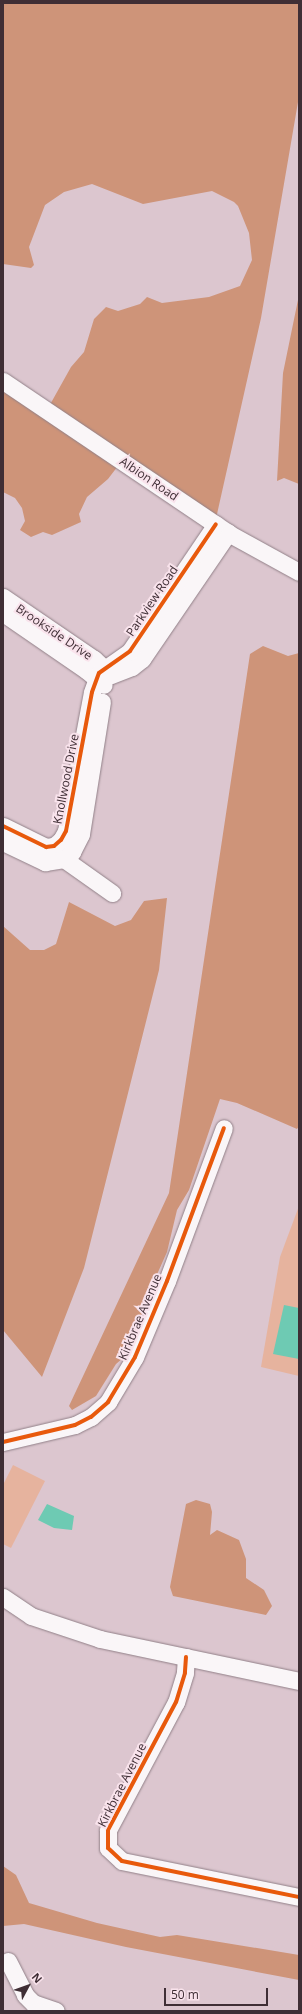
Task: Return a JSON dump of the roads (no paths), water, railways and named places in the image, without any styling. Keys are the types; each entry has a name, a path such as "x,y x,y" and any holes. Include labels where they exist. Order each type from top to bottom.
{"street":[{"name":"Albion Road","path":"3,380 222,528 299,572"},
{"name":"Parkview Road","path":"104,677 132,667 142,659 222,528"},
{"name":"Brookside Drive","path":"3,597 94,659 104,677"},
{"name":"Brookside Drive","path":"3,613 86,670 104,677"},
{"name":"Knollwood Drive","path":"3,826 46,847 54,846 66,831 104,677"},
{"name":"Knollwood Drive","path":"64,859 72,852 81,834 104,677"},
{"path":"3,842 45,862 64,859 112,893"},
{"name":"Kirkbrae Avenue","path":"3,1442 75,1425 91,1417 108,1402 135,1357 167,1281 224,1128"},
{"path":"3,1597 31,1616 113,1642 299,1681"},
{"name":"Kirkbrae Avenue","path":"186,1658 185,1673 176,1702 108,1830 108,1848 122,1861 299,1897"},
{"path":"8,1961 25,1995 33,2003 56,2011"}]}
